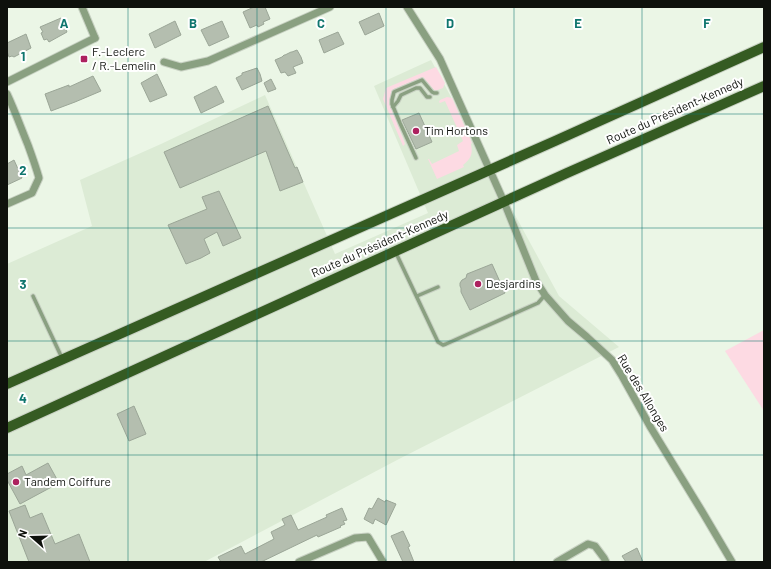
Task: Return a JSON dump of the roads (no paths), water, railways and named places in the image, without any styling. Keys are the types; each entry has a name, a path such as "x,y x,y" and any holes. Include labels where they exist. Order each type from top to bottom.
{"main road":[{"name":"Route du Président-Kennedy","path":"7,384 764,47"},
{"name":"Route du Président-Kennedy","path":"7,428 395,251 764,86"}],"street":[{"path":"7,82 95,41 82,7"},
{"path":"164,62 181,67 208,61 330,7"},
{"name":"Rue des Allonges","path":"407,7 440,59 504,202 536,281 545,295 568,321 612,360 651,428 732,562"},
{"path":"7,94 36,164 40,178 32,193 7,204"},
{"path":"299,562 355,538 368,537 383,562"},
{"path":"557,562 588,544 595,546 605,560"}],"lane":[{"path":"416,158 393,107 392,100 396,91 420,80 424,82 434,94 437,93"},
{"path":"393,107 401,95 416,88 420,88 427,97 430,97"},
{"path":"395,251 438,342 442,345 538,303 545,295"},
{"path":"417,296 438,287"},
{"path":"33,296 63,360"}],"place":[{"name":"F.-Leclerc / R.-Lemelin","path":"84,59"},
{"name":"Tim Hortons","path":"416,131"},
{"name":"Desjardins","path":"478,284"},
{"name":"Tandem Coiffure","path":"16,482"}]}
